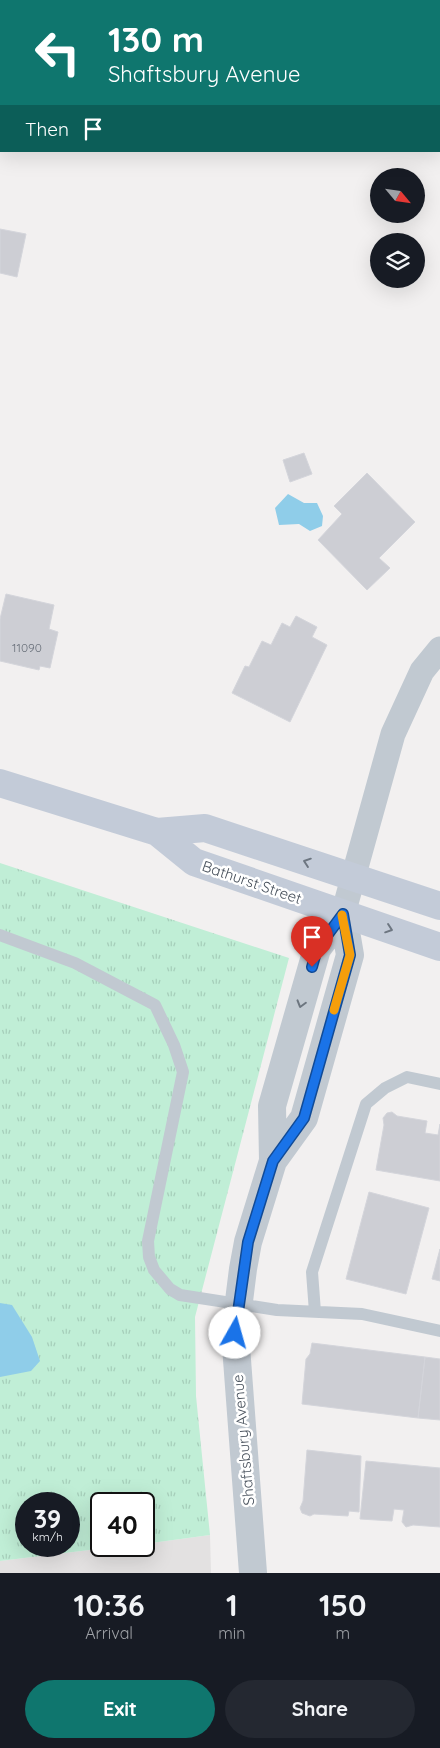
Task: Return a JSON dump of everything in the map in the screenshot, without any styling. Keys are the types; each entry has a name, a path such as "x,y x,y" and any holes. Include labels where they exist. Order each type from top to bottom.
{"main road":[{"name":"Bathurst Street","path":"0,783 157,832 194,862 440,947"},
{"name":"Bathurst Street","path":"157,832 205,828 440,906"}],"street":[{"path":"343,914 393,734 422,671 440,649"},
{"name":"Shaftsbury Avenue","path":"253,1573 235,1333 238,1305 248,1242 273,1161 304,1118 348,965 350,955 343,914"}],"lane":[{"path":"0,935 75,964 155,1005 174,1045 183,1072 148,1241 150,1257 160,1280 170,1289 187,1296 277,1310 362,1314 440,1331"},
{"path":"315,1312 312,1272 366,1104 385,1088 407,1077 440,1084"}],"shaded area":[{"path":"210,1535 211,1573 0,1573 0,1561 33,1557 80,1557 80,1551 90,1550 90,1557 155,1557 155,1542"}],"green space":[{"path":"0,863 289,958 195,1317 196,1396 210,1535 155,1542 155,1492 90,1492 90,1550 80,1551 80,1492 15,1492 15,1557 33,1557 0,1561"}],"water":[{"path":"288,494 304,503 317,503 323,516 322,526 310,531 299,524 279,525 275,508"},
{"path":"0,1303 12,1305 32,1337 40,1361 31,1371 0,1377"}],"building":[{"path":"0,229 26,234 17,277 0,273"},
{"path":"304,453 312,474 290,482 283,460"},
{"path":"367,473 415,522 379,558 390,568 367,590 318,540 342,514 334,506"},
{"path":"6,594 54,605 49,629 58,632 50,668 40,666 39,670 0,661 0,619"},
{"path":"296,616 317,627 312,637 327,645 290,722 232,693 245,666 249,667 262,641 271,645 282,623 290,627"},
{"path":"392,1112 397,1116 427,1121 425,1133 438,1135 440,1124 440,1181 376,1170 384,1125 383,1118 387,1113"},
{"path":"369,1192 429,1208 406,1294 346,1279"},
{"path":"440,1249 440,1281 432,1279"},
{"path":"312,1343 425,1357 418,1418 302,1404 306,1359 310,1354"},
{"path":"425,1357 440,1359 440,1420 418,1418"},
{"path":"307,1450 361,1456 359,1512 349,1511 348,1516 314,1514 310,1516 302,1513 300,1508 303,1501"},
{"path":"366,1461 440,1468 440,1527 413,1525 406,1527 402,1522 404,1510 394,1509 392,1521 360,1519"}],"slow traffic":[{"path":"334,1010 350,955 342,915"}],"route":[{"path":"235,1333 248,1242 273,1161 304,1118 350,955 343,914 317,949 312,967"}]}
